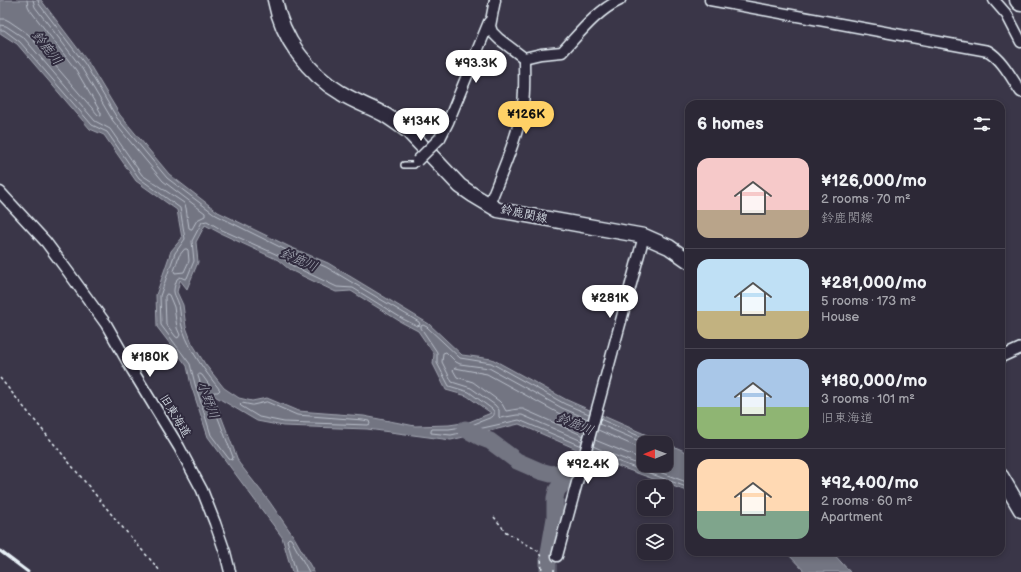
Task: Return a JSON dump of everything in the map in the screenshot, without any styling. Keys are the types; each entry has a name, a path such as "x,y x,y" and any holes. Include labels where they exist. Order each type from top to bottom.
{"main road":[{"name":"鈴鹿関線","path":"275,0 279,15 291,42 315,73 342,94 385,115 408,131 460,186 473,195 498,210 644,236 669,247 685,258"},
{"path":"1005,483 1021,510"}],"street":[{"path":"495,0 490,26 492,32 499,40 524,58 541,54 562,52 597,15 620,0"},
{"path":"710,0 988,51 995,55 1021,92"},
{"path":"994,0 1008,15 1021,42"},
{"path":"417,161 440,138 483,39 488,23 492,18"},
{"path":"489,205 512,143 523,103 524,58"},
{"name":"旧東海道","path":"0,192 46,242 106,324 179,447 202,490 220,537 230,572"},
{"path":"557,556 644,236"},
{"path":"1005,355 1021,348"}],"lane":[{"path":"404,165 414,165 417,161"}],"path":[{"path":"0,378 117,521 161,572"},
{"path":"494,517 506,532 538,551 541,557 542,572"}],"water":[{"path":"0,0 41,0 88,62 120,115 169,174 218,212 290,247 328,263 429,324 462,355 492,359 567,400 649,436 637,436 637,472 673,472 673,446 685,451 685,491 673,486 673,480 656,480 604,461 519,424 451,440 367,429 283,426 257,421 213,395 239,463 269,501 294,537 314,572 292,572 282,537 208,437 191,385 187,366 157,327 156,295 171,251 182,238 177,210 136,181 104,135 90,129 17,44 0,33","holes":["205,225 278,260 290,270 336,292 351,291 418,331 434,354 433,364 446,390 467,396 491,413 469,422 449,425 415,426 364,416 298,411 267,398 252,401 239,398 224,388 205,364 192,343 186,327 183,305 177,292 180,280 187,289 198,262 196,242"]},
{"path":"790,556 836,556 850,572 805,572"}],"waterway":[{"path":"465,429 490,441 517,461 540,471 551,474 562,472 565,475 565,481 557,490 555,498 555,518 548,558 548,572"}],"railway":[{"path":"0,551 28,572"}],"water label":[{"name":"鈴鹿川","path":"47,48"},
{"name":"鈴鹿川","path":"299,260"},
{"name":"小野川","path":"208,400"},
{"name":"鈴鹿川","path":"575,424"}]}
